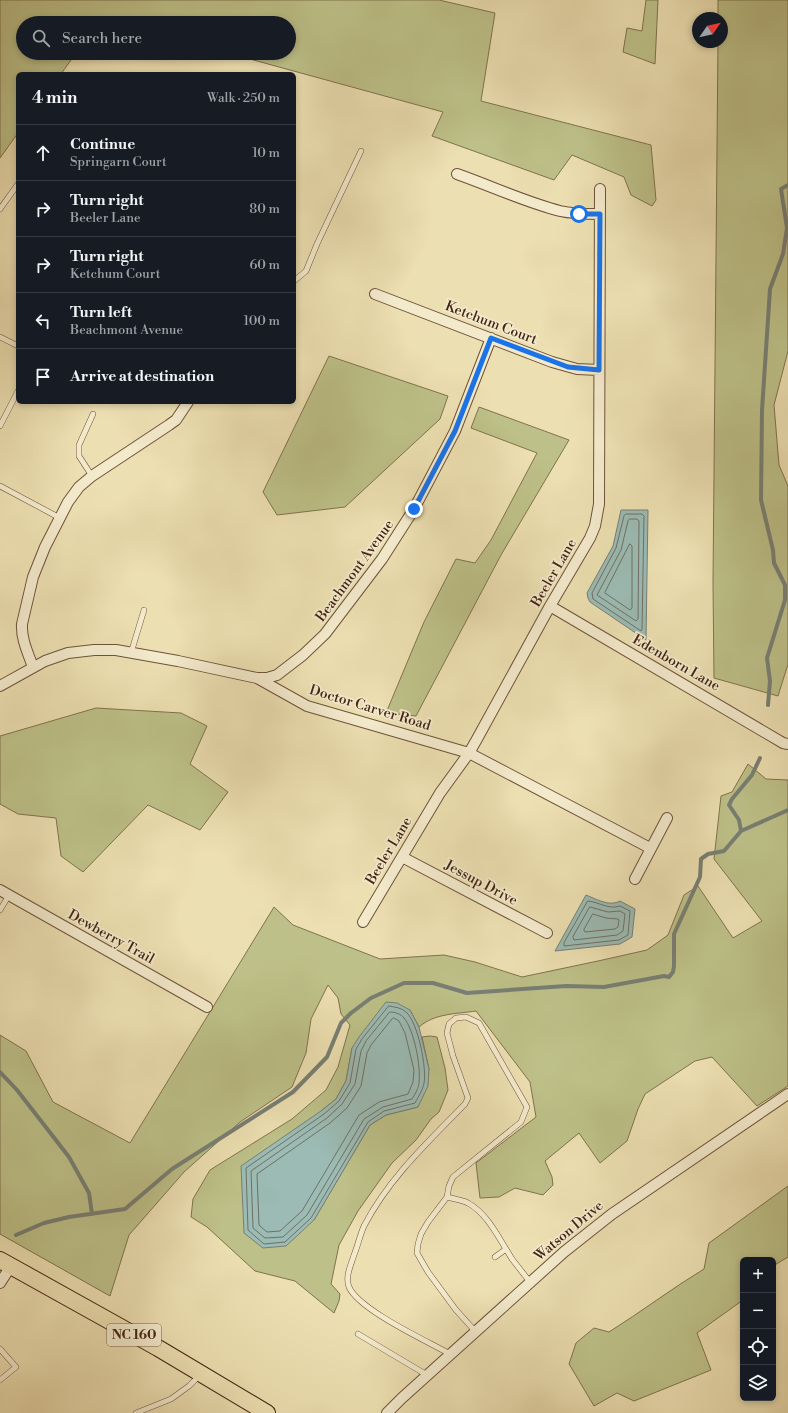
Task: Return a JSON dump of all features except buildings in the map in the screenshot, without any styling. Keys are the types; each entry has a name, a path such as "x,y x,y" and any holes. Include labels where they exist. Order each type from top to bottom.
{"main road":[{"name":"NC 160","path":"6,1263 158,1348 267,1413"}],"street":[{"path":"457,174 555,209 579,214 600,214"},
{"name":"Beeler Lane","path":"363,922 440,793 469,753 550,606 590,538 594,526 599,504 600,189"},
{"name":"Ketchum Court","path":"375,294 568,367 599,370"},
{"name":"Beachmont Avenue","path":"257,678 267,678 277,675 320,640 335,623 382,559 408,521 455,431 491,338"},
{"path":"34,667 24,642 22,624 33,577 45,547 68,502 79,487 92,476 176,420 187,404"},
{"name":"Edenborn Lane","path":"550,606 776,739 788,744"},
{"name":"Doctor Carver Road","path":"0,686 45,661 68,653 94,650 116,650 178,661 257,678 307,706 469,753 650,848"},
{"path":"635,879 667,818"},
{"name":"Jessup Drive","path":"402,857 547,933"},
{"name":"Dewberry Trail","path":"0,890 208,1008"},
{"name":"Watson Drive","path":"387,1413 450,1354 564,1252 612,1214 788,1094"},
{"path":"0,1283 6,1263"}],"lane":[{"path":"296,279 306,271 317,244 361,151"},
{"path":"0,209 16,187"},
{"path":"0,338 16,345"},
{"path":"0,426 16,395"},
{"path":"92,414 79,445 79,456 92,476"},
{"path":"0,486 60,518"},
{"path":"131,653 144,610"},
{"path":"0,910 9,895"},
{"path":"450,1354 380,1316 354,1295 349,1287 347,1277 364,1227 380,1199 408,1162 465,1104 468,1098 453,1056 447,1033 449,1024 456,1018 466,1017 479,1023 526,1107 522,1122 453,1177 449,1186 447,1198 428,1222 420,1239 417,1253 428,1272 456,1310 475,1332"},
{"path":"447,1198 468,1203 482,1214 493,1227 512,1259 530,1282"},
{"path":"496,1257 506,1249"},
{"path":"358,1334 427,1375"},
{"path":"0,1349 16,1367 0,1380"},
{"path":"136,1413 171,1399 189,1386 201,1374"}],"green space":[{"path":"0,0 439,0 495,13 481,101 651,145 656,200 652,206 631,195 624,177 572,155 554,180 432,136 443,112 254,60 296,60 296,16 16,16 16,60 71,60 62,72 16,72 16,136 0,158"},
{"path":"646,0 658,0 655,64 623,52 627,28 642,31"},
{"path":"718,0 788,0 788,351 774,405 779,465 788,486 788,664 778,696 714,678 713,583 718,48 728,48 728,12 718,12"},
{"path":"329,356 448,396 440,419 345,507 277,515 263,492"},
{"path":"479,407 569,440 501,555 416,716 386,713 424,622 456,559 475,563 491,540 537,453 471,428"},
{"path":"96,708 181,713 207,726 190,764 228,792 200,830 148,805 83,872 61,856 56,818 18,814 0,804 0,736"},
{"path":"748,764 766,779 788,780 788,1086 757,1106 712,1057 695,1061 645,1094 627,1141 600,1163 579,1133 545,1161 552,1177 553,1185 543,1195 515,1188 499,1197 480,1198 476,1163 536,1117 530,1082 476,1011 439,1017 425,1022 419,1027 410,1010 352,1048 346,1081 336,1099 321,1111 314,1220 370,1125 386,1115 418,1107 429,1069 422,1037 437,1037 445,1068 448,1090 439,1112 431,1119 416,1140 392,1163 358,1211 339,1245 331,1284 340,1294 334,1313 295,1281 255,1271 207,1227 191,1217 193,1199 210,1170 292,1119 326,1090 338,1067 350,1025 341,1014 338,998 328,985 311,1019 306,1053 292,1087 240,1122 184,1172 129,1235 110,1296 0,1234 0,1035 26,1051 53,1102 130,1143 274,907 293,925 380,959 444,955 475,962 522,977 647,950 668,935 684,895 698,886 733,938 762,921 714,859 721,796 732,792"},
{"path":"788,1186 788,1257 776,1264 776,1257 740,1257 740,1302 697,1333 711,1370 634,1401 617,1393 594,1406 569,1364 576,1343 594,1328 609,1332 704,1269 709,1243"}],"water":[{"path":"621,510 648,510 646,640 590,602 587,593 613,546"},
{"path":"586,895 607,903 616,903 620,901 635,909 632,937 620,944 555,951"},
{"path":"386,1002 397,1003 410,1010 419,1027 429,1069 428,1086 418,1107 386,1115 370,1125 314,1220 286,1246 263,1248 244,1233 241,1166 336,1099 346,1081 352,1048"}],"waterway":[{"path":"768,705 770,681 767,658 785,600 785,585 774,563 773,550 761,500 762,410 770,289 783,254 787,228 781,189 788,185"},
{"path":"741,831 739,820 729,805 732,799 752,775 760,758"},
{"path":"16,1235 44,1223 69,1217 125,1209 172,1169 293,1092 327,1057 341,1023 351,1013 371,998 404,983 433,983 467,993 566,986 604,987 664,976 669,977 673,972 674,966 674,934 700,877 701,859 708,854 724,851 741,831 788,810"},
{"path":"0,1072 17,1090 69,1157 89,1193 92,1214"}],"route":[{"path":"414,509 455,431 491,338 568,367 599,370 600,214 579,214"}]}
